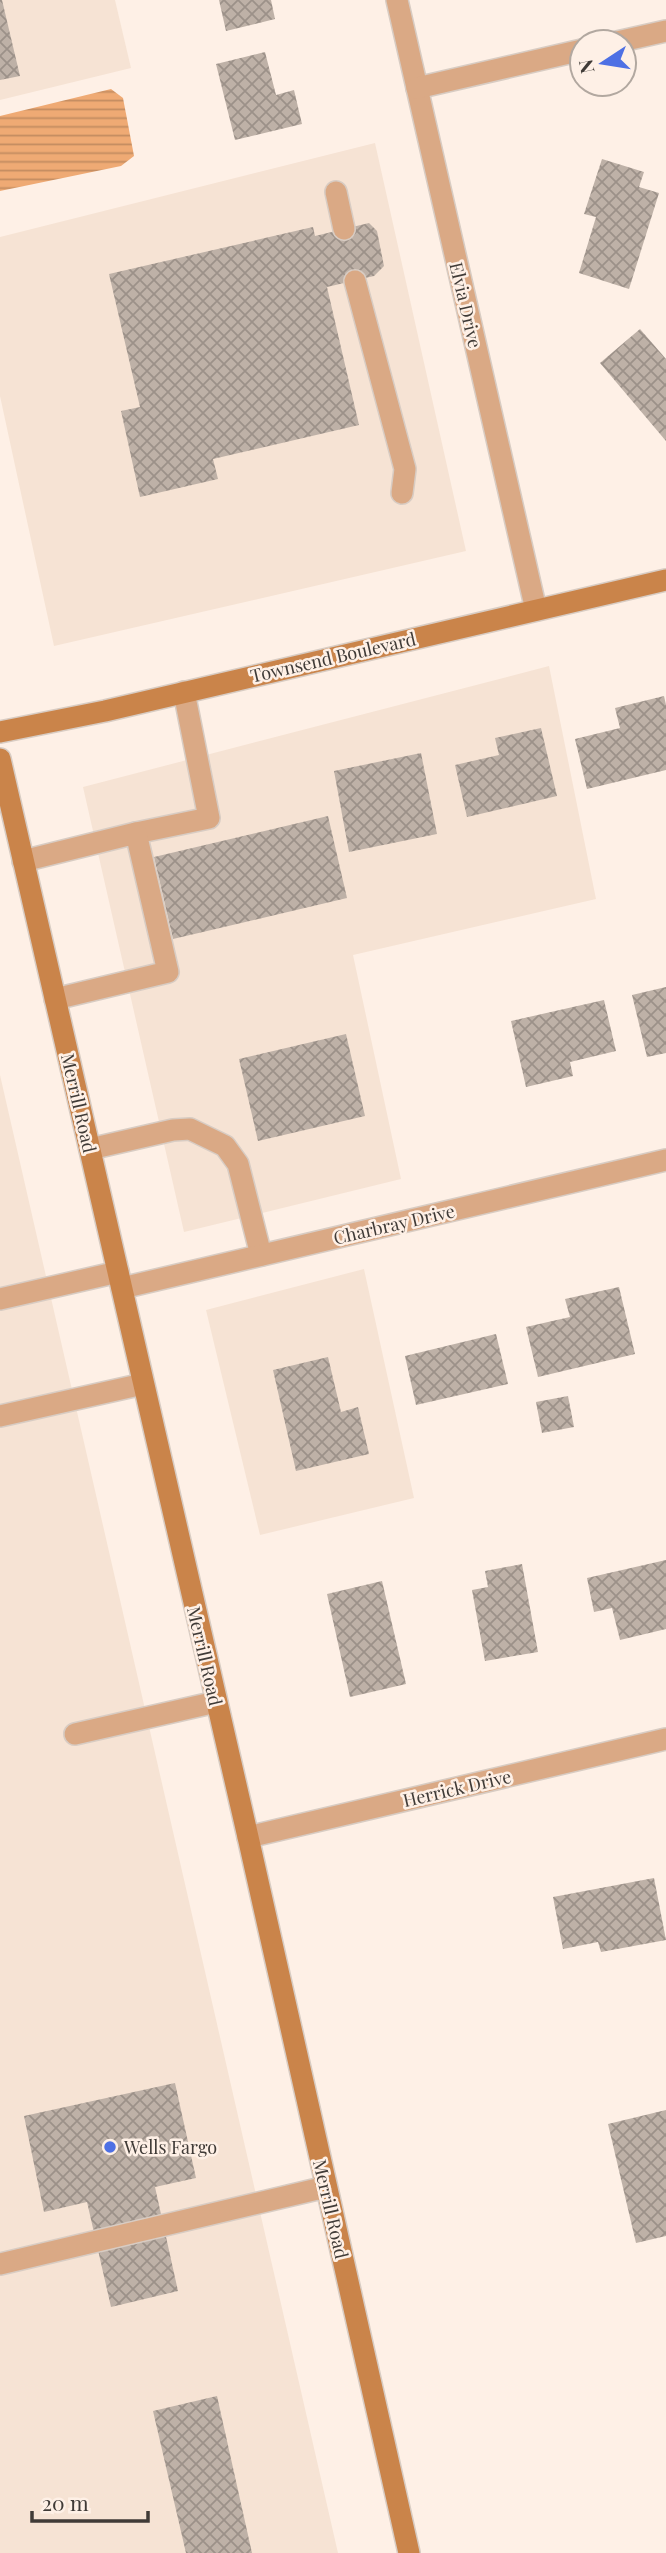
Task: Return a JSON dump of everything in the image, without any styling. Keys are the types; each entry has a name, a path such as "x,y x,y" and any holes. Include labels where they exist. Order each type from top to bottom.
{"main road":[{"name":"Townsend Boulevard","path":"0,732 666,580"},
{"name":"Merrill Road","path":"0,759 409,2553"}],"street":[{"name":"Elvia Drive","path":"397,0 536,610"},
{"path":"638,37 666,31"},
{"path":"417,88 568,53"},
{"path":"336,192 344,229"},
{"path":"355,281 405,469 402,494"},
{"path":"23,861 208,818 184,692"},
{"path":"55,999 168,972 136,833"},
{"path":"90,1149 173,1130 190,1129 225,1146 238,1164 261,1255"},
{"name":"Charbray Drive","path":"0,1299 261,1255 666,1160"},
{"path":"0,1416 144,1384"},
{"path":"75,1734 216,1702"},
{"name":"Herrick Drive","path":"248,1838 666,1739"},
{"path":"0,2264 326,2187"}],"shaded area":[{"path":"0,0 115,0 131,68 0,100"},
{"path":"111,89 123,98 134,156 121,166 0,191 0,116"},
{"path":"375,143 466,551 54,646 0,396 0,237"},
{"path":"549,666 596,899 353,955 401,1179 184,1232 83,787"},
{"path":"0,1075 338,2553 0,2553"},
{"path":"364,1269 414,1498 260,1535 206,1310"}],"building":[{"path":"0,0 20,76 0,80"},
{"path":"219,0 271,0 275,19 226,31"},
{"path":"265,52 276,95 294,90 302,124 235,140 216,64"},
{"path":"602,159 644,172 639,187 659,193 629,289 579,273 596,217 584,214"},
{"path":"369,223 377,231 384,266 374,276 327,287 359,425 213,459 218,479 140,497 121,411 140,407 109,274 313,227 315,236"},
{"path":"640,329 666,359 666,441 600,363"},
{"path":"664,696 666,770 587,789 575,739 620,728 615,708"},
{"path":"541,728 557,796 467,817 455,765 499,755 495,738"},
{"path":"421,753 437,834 349,852 334,771"},
{"path":"328,816 347,898 173,939 154,857"},
{"path":"666,987 666,1053 647,1057 632,995"},
{"path":"604,1000 616,1051 570,1062 573,1076 526,1087 511,1021"},
{"path":"346,1034 365,1116 258,1141 239,1059"},
{"path":"619,1287 635,1354 538,1377 526,1327 570,1317 565,1299"},
{"path":"496,1334 508,1384 416,1405 405,1356"},
{"path":"328,1357 341,1412 358,1407 369,1454 296,1471 273,1370"},
{"path":"568,1396 574,1427 542,1433 536,1402"},
{"path":"666,1560 666,1629 620,1640 612,1608 594,1612 587,1578"},
{"path":"522,1564 538,1652 485,1661 472,1590 488,1587 485,1571"},
{"path":"382,1581 406,1684 350,1697 327,1594"},
{"path":"654,1878 666,1940 601,1952 598,1942 563,1949 553,1897"},
{"name":"Wells Fargo","path":"175,2083 196,2178 155,2187 178,2291 111,2307 87,2202 44,2212 24,2116"},
{"path":"666,2110 666,2236 636,2243 608,2124"},
{"path":"217,2396 252,2553 186,2553 153,2411"}],"place":[{"name":"Wells Fargo","path":"110,2147"}]}
